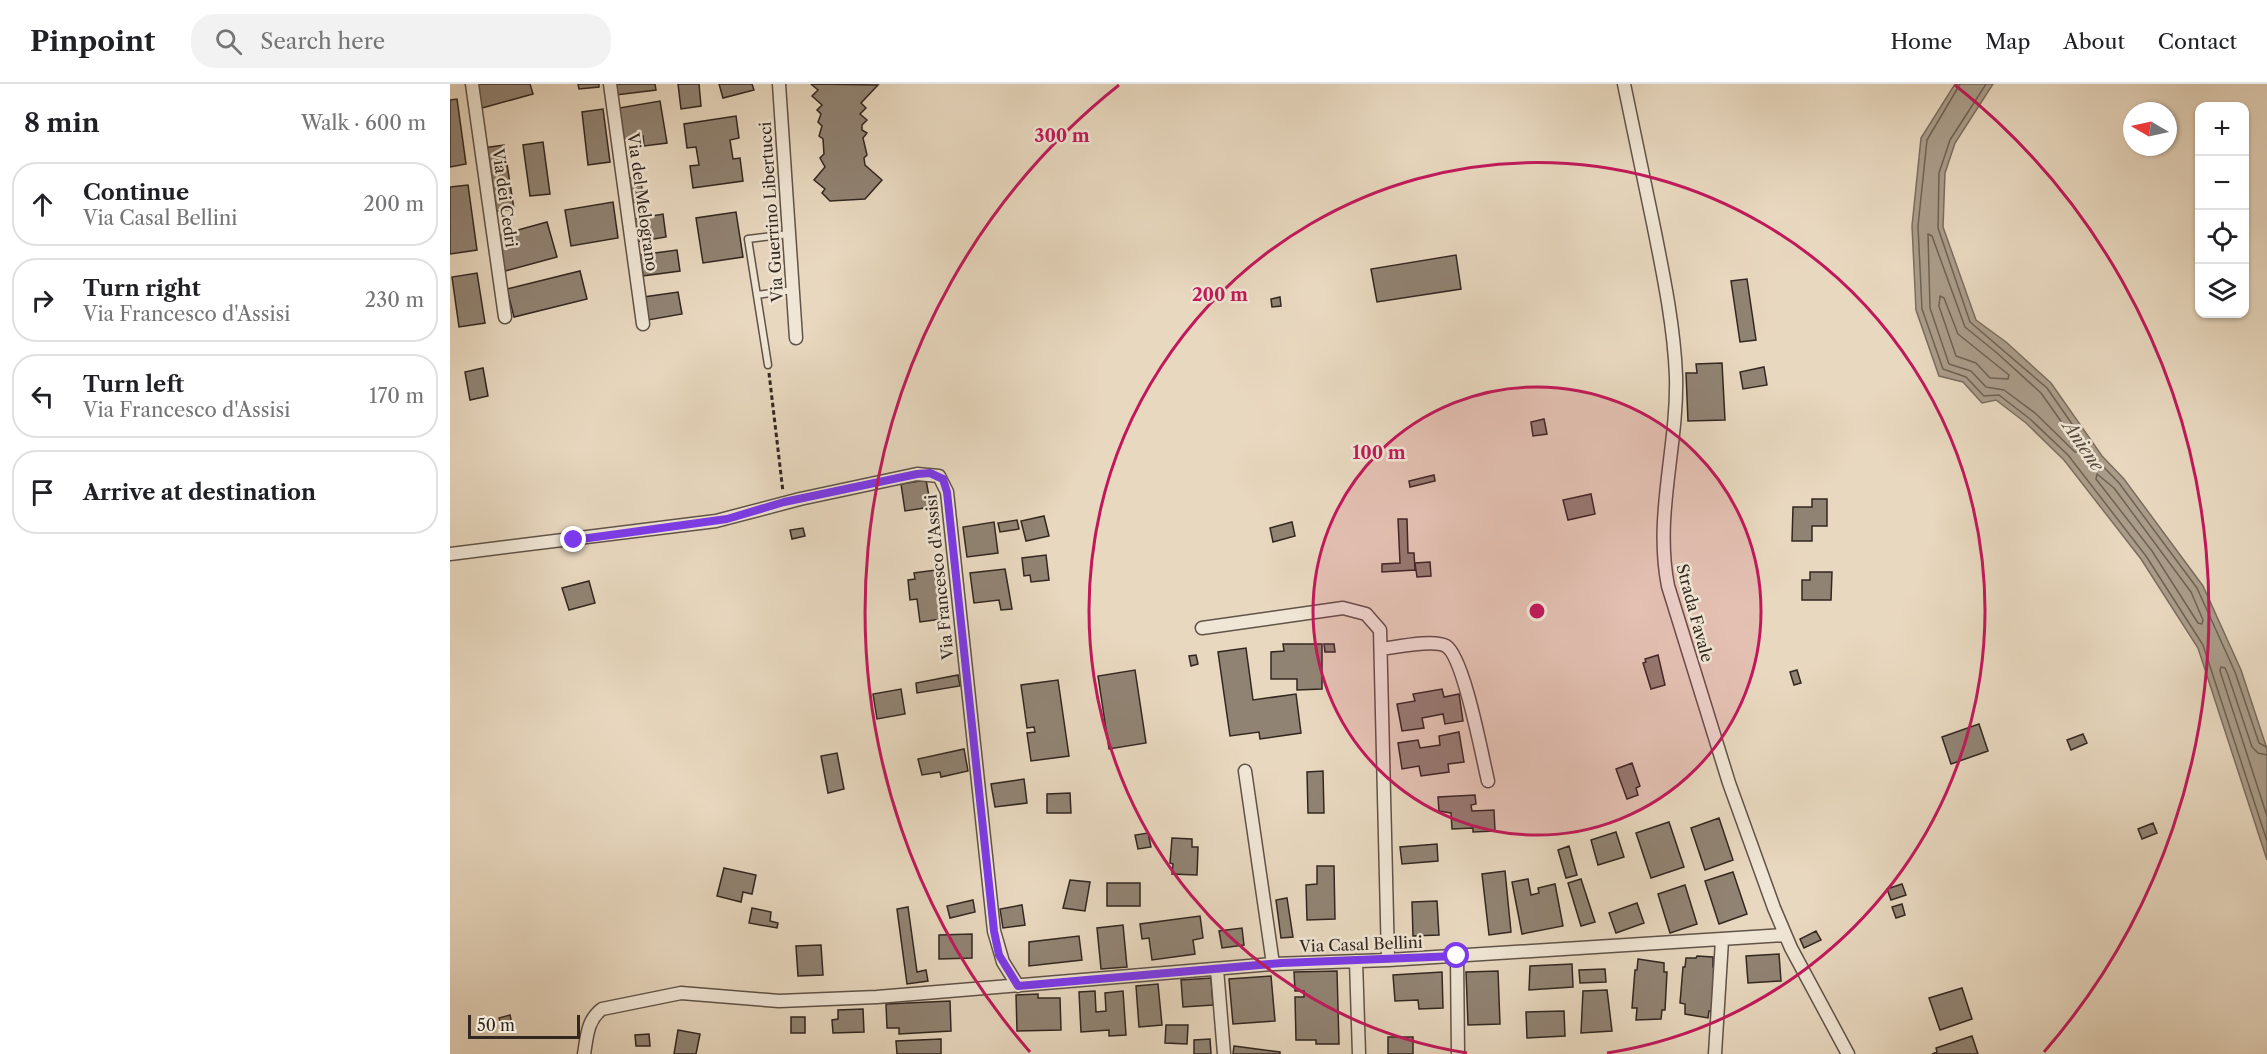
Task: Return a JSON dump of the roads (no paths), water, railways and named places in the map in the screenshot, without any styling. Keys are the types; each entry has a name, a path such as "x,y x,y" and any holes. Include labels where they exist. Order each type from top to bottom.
{"street":[{"name":"Via dei Cedri","path":"472,84 505,317"},
{"name":"Via del Melograno","path":"610,84 643,324"},
{"name":"Via Guerrino Libertucci","path":"779,84 796,338"},
{"name":"Strada Favale","path":"1624,84 1665,285 1675,364 1675,410 1663,509 1665,571 1675,612 1729,783 1785,935 1848,1054"},
{"name":"Via Francesco d'Assisi","path":"450,554 716,521 784,502 924,473 939,476 945,482 994,931 999,955 1014,986"},
{"path":"1202,628 1350,608 1366,614 1377,625 1382,634 1388,960"},
{"path":"1382,649 1433,643 1444,645 1450,650 1464,681 1488,781"},
{"path":"1245,771 1273,964"},
{"name":"Via Casal Bellini","path":"584,1054 588,1031 594,1016 611,1005 681,993 796,1001 1014,986 1273,964 1388,960 1785,935"},
{"path":"1715,1054 1722,940"},
{"path":"1457,956 1458,1054"},
{"path":"1356,961 1359,1054"},
{"path":"1217,969 1224,1054"}],"lane":[{"path":"768,364 748,239 789,234"},
{"path":"757,295 793,290"}],"water":[{"name":"Aniene","path":"1955,84 1993,84 1955,143 1945,173 1943,227 1976,320 2006,342 2051,383 2102,456 2124,479 2203,586 2241,670 2267,749 2267,860 2198,648 2141,559 2064,460 2026,423 1996,400 1982,403 1963,382 1939,376 1916,310 1912,226 1921,138"}]}
